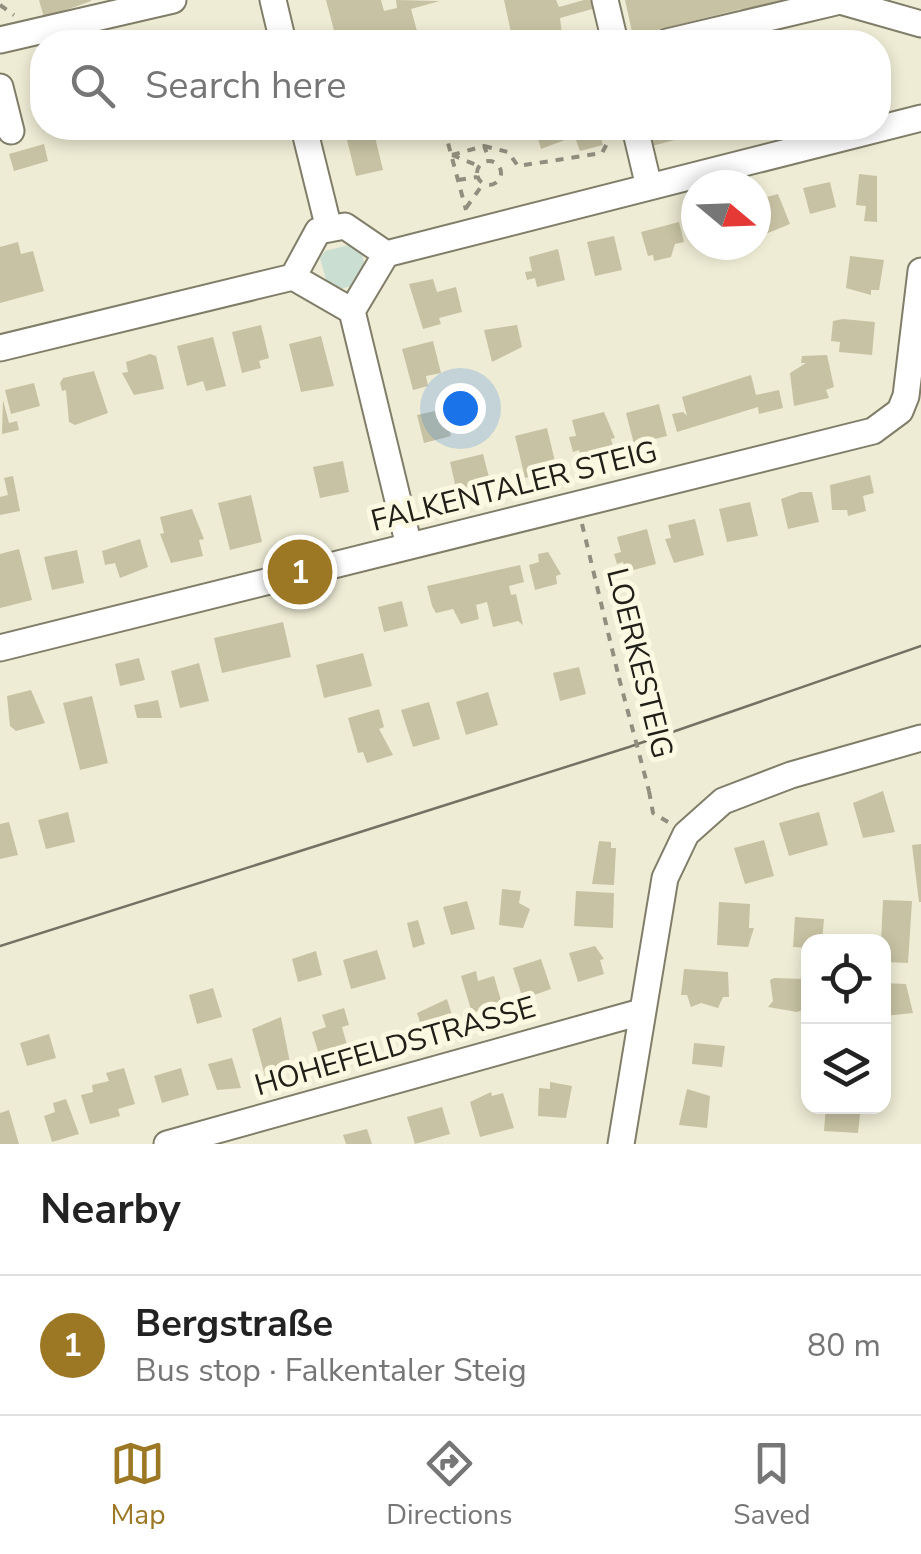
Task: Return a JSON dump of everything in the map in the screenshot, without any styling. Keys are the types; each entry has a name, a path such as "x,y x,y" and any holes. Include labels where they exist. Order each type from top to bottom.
{"street":[{"path":"43,30 173,0"},
{"path":"272,0 280,30"},
{"path":"606,0 612,30"},
{"path":"718,30 840,1 921,24"},
{"path":"0,40 30,33"},
{"path":"0,87 11,130"},
{"path":"891,126 921,118"},
{"path":"307,140 330,229"},
{"path":"630,140 649,187"},
{"path":"409,546 352,311 386,254 834,140"},
{"path":"294,277 318,232 330,229 345,226 386,254"},
{"name":"FALKENTALER STEIG","path":"0,648 873,431 900,411 906,396 921,271"},
{"path":"0,348 294,277 352,311"},
{"path":"621,1144 664,878 695,822 723,801 791,775 921,738"},
{"name":"HOHEFELDSTRASSE","path":"167,1144 641,1012"}],"path":[{"path":"448,140 466,210 484,184"},
{"path":"452,155 484,146 508,152 518,166 602,153 615,140"},
{"path":"477,177 492,186 501,178 500,167 490,160 484,146"},
{"path":"452,155 479,166"},
{"path":"479,166 490,160"},
{"path":"477,177 479,166"},
{"path":"458,180 477,177"},
{"name":"LOERKESTEIG","path":"582,524 653,813"}],"green space":[{"path":"353,244 361,248 365,269 357,285 334,290 328,287 320,258 325,251"}],"building":[{"path":"39,0 91,0 91,1 44,18"},
{"path":"326,0 381,0 384,11 397,8 396,0 440,1 411,9 417,30 334,30"},
{"path":"504,0 556,0 559,7 584,0 621,1 560,18 562,30 510,30"},
{"path":"625,0 795,0 743,17 741,9 657,30 632,30"},
{"path":"347,140 376,140 383,170 356,176"},
{"path":"538,140 565,140 541,149"},
{"path":"576,140 602,140 603,145 580,151"},
{"path":"650,140 674,140 652,146"},
{"path":"44,144 48,161 14,171 9,154"},
{"path":"859,174 877,176 877,222 864,221 866,206 856,205"},
{"path":"830,182 836,207 810,214 803,188"},
{"path":"778,194 790,224 771,232 771,196"},
{"path":"679,222 681,243 675,244 671,257 654,261 653,255 648,256 641,232"},
{"path":"614,236 622,270 595,276 587,242"},
{"path":"18,242 21,254 33,251 44,291 0,303 0,247"},
{"path":"558,249 565,280 537,287 535,278 527,280 525,272 532,271 529,257"},
{"path":"850,256 884,260 879,290 871,290 871,295 846,288"},
{"path":"433,279 437,292 456,287 462,312 439,318 441,324 423,329 409,284"},
{"path":"833,321 875,322 872,355 839,352 840,342 831,341"},
{"path":"261,325 269,358 259,361 261,368 242,373 232,332"},
{"path":"517,325 522,347 492,362 484,330"},
{"path":"321,336 334,386 301,392 289,344"},
{"path":"213,337 226,386 206,391 203,381 187,386 177,346"},
{"path":"433,341 441,373 426,376 428,386 413,390 402,349"},
{"path":"150,354 156,356 164,389 134,395 122,373 128,372 126,362"},
{"path":"827,355 834,387 826,390 829,398 794,406 790,373 806,363 801,363 802,356"},
{"path":"94,371 108,413 75,425 69,422 66,390 62,391 60,383 63,378"},
{"path":"751,375 756,395 779,390 783,408 759,414 758,407 677,432 672,414 683,412 687,416 682,397"},
{"path":"34,383 40,406 11,414 5,390"},
{"path":"3,400 9,423 17,421 19,430 2,434"},
{"path":"659,404 667,436 634,444 626,413"},
{"path":"444,409 451,436 424,443 417,415"},
{"path":"604,412 615,438 611,439 615,454 582,462 579,450 573,452 569,437 576,436 572,420"},
{"path":"547,428 557,470 525,478 515,436"},
{"path":"483,454 491,485 480,487 481,492 457,493 450,462"},
{"path":"343,461 349,492 320,498 313,467"},
{"path":"870,475 874,493 863,496 866,511 848,516 847,510 832,510 830,485"},
{"path":"13,476 20,511 0,515 0,497 8,495 4,478"},
{"path":"812,492 819,522 788,529 781,499"},
{"path":"251,495 262,542 230,550 218,503"},
{"path":"750,502 758,536 727,542 719,509"},
{"path":"192,509 204,539 199,540 203,556 171,563 160,534 164,533 160,517"},
{"path":"695,519 704,555 674,563 665,539 671,538 668,525"},
{"path":"647,529 656,564 626,572 623,562 617,564 614,554 621,552 617,537"},
{"path":"140,539 148,567 120,578 115,563 105,565 102,551"},
{"path":"19,549 32,600 0,608 0,554"},
{"path":"77,550 84,583 52,590 44,557"},
{"path":"548,552 561,574 556,576 557,584 535,590 529,565 539,562 538,554"},
{"path":"520,565 524,582 509,586 511,595 516,594 523,625 518,621 493,627 487,602 476,605 479,619 461,624 453,609 436,613 432,606 427,586"},
{"path":"402,601 408,626 384,632 378,607"},
{"path":"283,622 291,657 222,673 214,638"},
{"path":"363,653 372,686 324,698 316,665"},
{"path":"139,658 145,680 120,686 115,664"},
{"path":"199,663 209,701 180,708 171,671"},
{"path":"579,667 586,694 560,701 553,673"},
{"path":"31,690 45,723 16,731 10,726 7,696"},
{"path":"488,692 498,725 466,735 456,702"},
{"path":"92,696 108,763 80,770 63,703"},
{"path":"158,700 162,718 137,718 134,705"},
{"path":"429,702 440,739 413,747 401,710"},
{"path":"379,709 384,727 379,729 393,755 367,763 363,752 358,753 348,718"},
{"path":"883,791 895,832 863,838 853,803"},
{"path":"68,812 75,842 46,849 38,820"},
{"path":"819,812 828,845 789,856 779,823"},
{"path":"9,822 18,855 0,859 0,824"},
{"path":"764,840 774,876 745,884 734,848"},
{"path":"599,841 611,842 611,848 616,848 614,885 592,884"},
{"path":"921,844 921,902 919,902 912,845"},
{"path":"502,889 521,891 519,903 530,909 523,928 499,925"},
{"path":"576,891 614,893 613,928 574,926"},
{"path":"883,900 912,901 908,963 891,962 891,934 881,934"},
{"path":"467,901 475,929 451,935 443,907"},
{"path":"719,902 750,904 749,928 754,928 748,947 717,945"},
{"path":"795,917 824,919 823,934 801,934 801,948 793,947"},
{"path":"418,920 425,944 413,948 407,923"},
{"path":"595,946 604,959 600,960 604,974 578,982 569,953"},
{"path":"377,950 386,979 351,989 343,960"},
{"path":"316,951 322,975 298,982 292,959"},
{"path":"541,959 551,989 523,999 513,968"},
{"path":"684,969 728,972 729,997 723,997 718,1008 701,1003 691,1007 687,995 681,995"},
{"path":"476,971 478,981 494,976 502,1004 472,1013 461,976"},
{"path":"801,979 801,1011 768,1007 773,1001 770,980"},
{"path":"891,983 906,984 913,1013 891,1015"},
{"path":"213,988 222,1017 197,1024 189,995"},
{"path":"447,999 453,1018 422,1028 417,1013"},
{"path":"344,1008 349,1025 342,1027 349,1052 321,1061 312,1032 326,1027 322,1015"},
{"path":"281,1017 291,1068 265,1076 252,1029"},
{"path":"49,1034 56,1058 27,1066 20,1043"},
{"path":"694,1043 725,1046 722,1067 692,1064"},
{"path":"232,1058 241,1088 217,1090 208,1064"},
{"path":"124,1068 135,1104 118,1109 120,1116 90,1124 81,1095 93,1092 92,1085 109,1081 106,1073"},
{"path":"181,1068 189,1095 162,1103 154,1076"},
{"path":"550,1082 572,1086 566,1118 538,1116 539,1088 550,1089"},
{"path":"687,1089 710,1096 707,1128 679,1125"},
{"path":"491,1092 492,1096 503,1093 514,1128 480,1137 470,1102"},
{"path":"66,1099 79,1134 52,1142 44,1116 55,1112 53,1103"},
{"path":"442,1107 450,1134 415,1144 407,1117"},
{"path":"9,1110 19,1144 0,1144 0,1113"},
{"path":"825,1114 860,1114 858,1133 824,1131"},
{"path":"367,1129 372,1144 346,1144 343,1135"}],"tram line":[{"path":"0,946 629,747 921,646"}],"place":[{"name":"Bergstraße","path":"300,572"}]}
